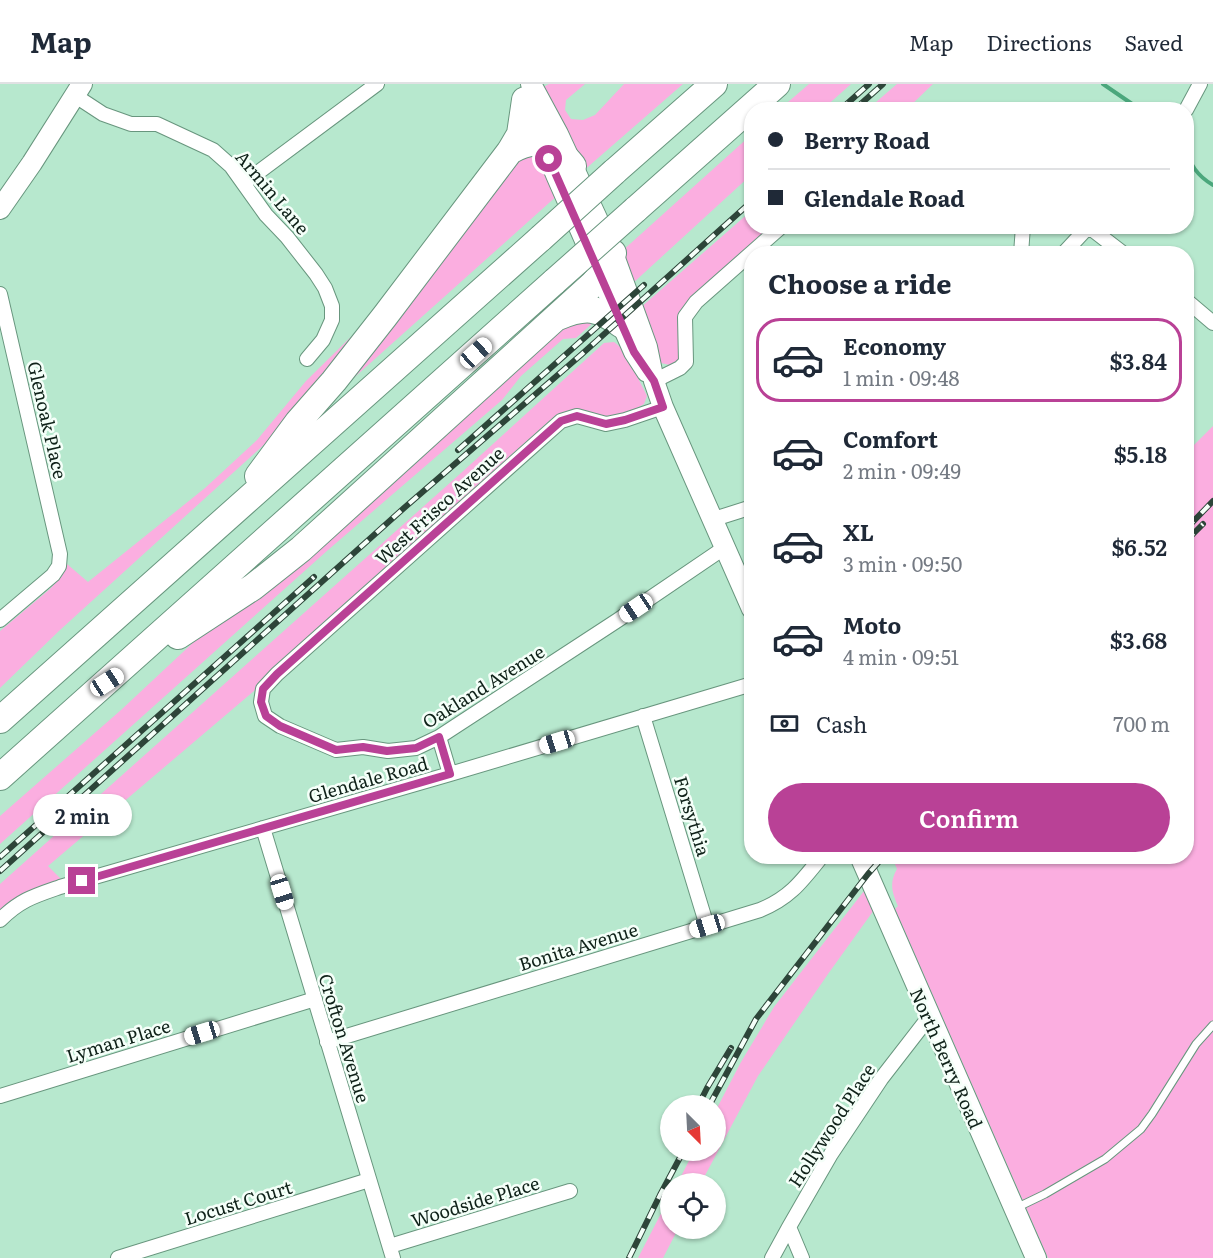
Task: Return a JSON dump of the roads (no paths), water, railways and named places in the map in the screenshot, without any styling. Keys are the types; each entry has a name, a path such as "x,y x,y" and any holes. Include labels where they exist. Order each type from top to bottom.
{"highway":[{"path":"0,720 714,84"},
{"path":"757,102 777,84"},
{"path":"227,519 298,422 334,381 385,316 510,151 520,134 525,89"},
{"path":"0,777 744,113"},
{"path":"510,151 520,145 542,142 566,156 573,166"},
{"path":"107,682 253,587 301,549 601,277 609,266 613,253"},
{"path":"555,318 572,311 588,309 602,311 622,325"}],"main road":[{"path":"525,89 542,142 622,325 634,352 654,381"},
{"path":"525,89 558,134 613,253 647,347 654,381 663,407 744,592"},
{"path":"0,209 78,90"},
{"name":"North Berry Road","path":"864,864 929,1017 1036,1258"}],"street":[{"path":"244,183 377,84"},
{"path":"1190,102 1200,84"},
{"name":"Armin Lane","path":"78,90 104,114 131,124 157,124 213,150 231,166 266,215 287,237 325,288 332,306 332,320 323,340 307,359"},
{"path":"759,246 773,234"},
{"path":"1071,246 1082,234"},
{"path":"1098,234 1114,246"},
{"path":"654,381 680,368 686,362 685,317 696,302 744,260"},
{"name":"Glenoak Place","path":"0,294 60,554 59,566 53,575 0,620"},
{"path":"1194,307 1213,323"},
{"name":"West Frisco Avenue","path":"263,689 561,421 577,416 606,424 663,407"},
{"path":"714,519 744,510"},
{"name":"Oakland Avenue","path":"263,689 261,702 266,716 280,726 336,750 363,747 387,751 416,748 439,737 724,548"},
{"name":"Glendale Road","path":"0,920 28,898 60,887 744,686"},
{"name":"Forsythia","path":"643,716 707,926"},
{"path":"439,737 450,774"},
{"name":"Crofton Avenue","path":"263,828 391,1252"},
{"name":"Bonita Avenue","path":"327,1042 760,910 773,905 793,891 815,864"},
{"name":"Lyman Place","path":"0,1096 315,999"},
{"name":"Hollywood Place","path":"772,1258 831,1154 881,1078 929,1017"},
{"name":"Locust Court","path":"118,1258 369,1180"},
{"name":"Woodside Place","path":"391,1252 570,1191"},
{"path":"789,1227 802,1258"}],"lane":[{"path":"1014,1209 1091,1168 1142,1129 1196,1044 1213,1025"}],"waterway":[{"path":"1103,84 1129,102"},
{"path":"1194,167 1213,185"}],"railway":[{"path":"849,102 869,84"},
{"path":"863,102 883,84"},
{"path":"0,871 404,508 582,354 744,208"},
{"path":"458,450 644,285"},
{"path":"1194,521 1213,501"},
{"path":"1194,533 1203,524"},
{"path":"0,857 314,577"},
{"path":"715,1095 756,1019 877,864"},
{"path":"704,1095 731,1048"},
{"path":"629,1258 678,1161"}]}
